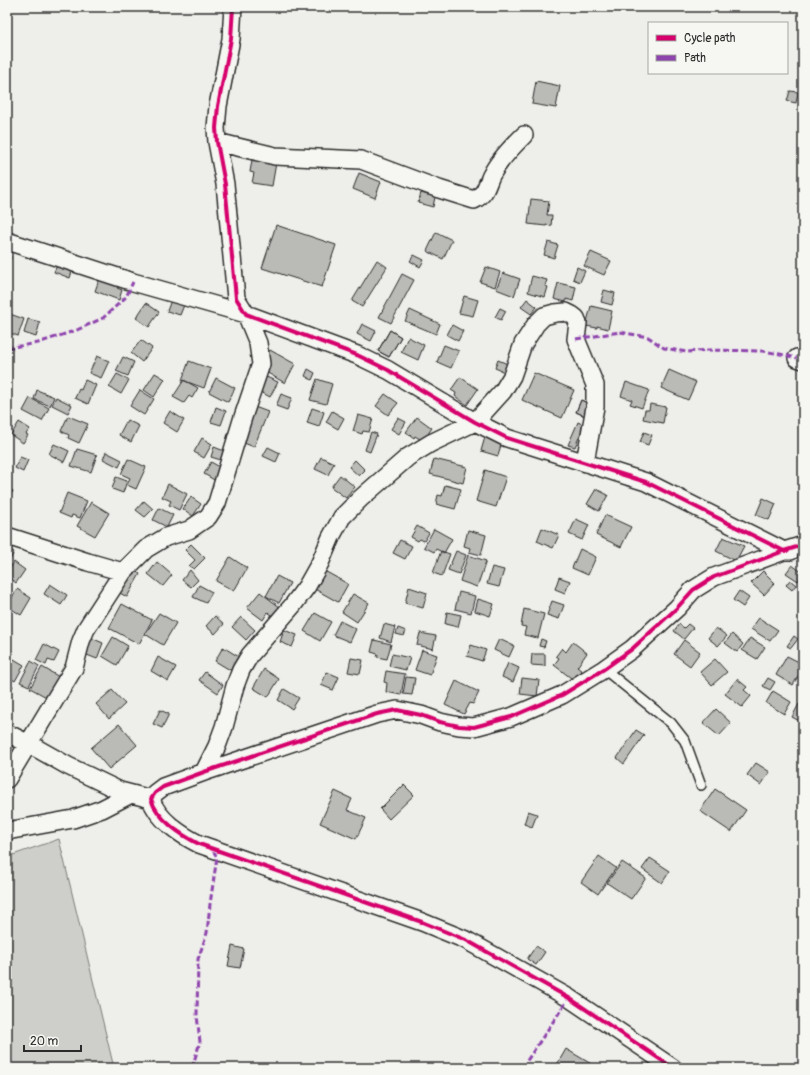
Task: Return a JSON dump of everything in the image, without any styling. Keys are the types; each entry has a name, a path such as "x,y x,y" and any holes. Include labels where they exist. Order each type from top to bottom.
{"street":[{"path":"7,779 74,668 81,641 86,629 123,572 146,549 166,537 189,530 208,517 217,503 241,423 261,364 258,343 246,314 236,298 225,184 217,142 216,128 218,106 231,39 233,7"},
{"path":"217,142 275,156 361,160 439,189 474,200 482,196 493,172 513,146 524,135"},
{"path":"7,241 133,282 246,314 357,354 388,370 475,422 507,438 646,482 784,551 803,552"},
{"path":"204,772 217,746 224,727 241,670 250,655 293,605 307,586 342,517 360,498 408,457 431,443 475,422 503,391 512,376 523,344 536,324 544,316 556,313 566,312 576,318 578,323 576,339 594,385 595,407 585,462"},
{"path":"7,536 123,572"},
{"path":"151,799 155,793 163,787 377,714 397,710 421,715 440,722 474,727 511,717 562,695 604,669 632,649 677,608 693,590 714,577 803,545"},
{"path":"7,733 68,766 120,791 151,799"},
{"path":"7,831 73,819 102,809 131,794"},
{"path":"151,799 157,813 185,836 199,844 422,922 466,940 569,998 673,1068"}],"lane":[{"path":"604,669 671,723 684,741 701,785"}],"shaded area":[{"path":"59,839 114,1068 7,1068 7,857"}],"building":[{"path":"536,81 560,86 556,108 532,104"},
{"path":"790,91 798,92 796,103 787,101"},
{"path":"253,154 277,157 272,186 252,183 254,173 250,172"},
{"path":"359,173 381,182 375,198 353,189"},
{"path":"421,193 435,197 433,207 418,203"},
{"path":"531,199 549,201 547,215 552,215 551,226 528,224"},
{"path":"276,225 336,245 322,287 262,268"},
{"path":"436,232 452,240 443,259 427,251"},
{"path":"548,242 558,245 554,258 544,255"},
{"path":"591,252 611,261 604,275 584,266"},
{"path":"414,255 424,260 420,267 410,261"},
{"path":"7,256 11,257 7,269"},
{"path":"377,260 387,267 362,307 352,301"},
{"path":"58,263 73,268 70,278 54,272"},
{"path":"486,267 500,272 495,287 480,282"},
{"path":"577,267 585,271 580,282 573,279"},
{"path":"503,273 520,279 514,296 496,289"},
{"path":"402,274 414,280 391,323 379,317"},
{"path":"532,276 547,280 545,286 548,287 545,297 528,292"},
{"path":"100,277 119,284 117,288 122,290 119,300 95,291"},
{"path":"558,283 576,287 573,301 566,299 566,302 554,299"},
{"path":"604,290 615,293 612,305 601,302"},
{"path":"464,296 478,300 473,316 459,313"},
{"path":"527,299 537,307 531,314 521,307"},
{"path":"171,300 184,305 180,315 167,311"},
{"path":"146,303 159,312 149,327 136,318"},
{"path":"591,306 612,311 608,329 597,326 597,328 586,326"},
{"path":"500,308 506,311 501,320 495,317"},
{"path":"410,310 440,324 436,334 405,321"},
{"path":"7,313 24,319 18,336 7,332"},
{"path":"28,319 40,322 36,337 24,333"},
{"path":"362,324 376,331 371,341 357,334"},
{"path":"452,325 463,331 458,341 447,335"},
{"path":"390,330 401,337 389,357 378,351"},
{"path":"390,330 401,337 389,357 378,351"},
{"path":"408,337 424,345 418,360 401,352"},
{"path":"141,340 152,348 142,362 131,353"},
{"path":"444,345 459,351 451,368 437,362"},
{"path":"270,350 295,364 285,383 259,368"},
{"path":"97,356 109,361 101,378 89,373"},
{"path":"123,357 134,362 128,376 116,371"},
{"path":"498,360 510,365 507,373 495,368"},
{"path":"189,361 211,369 204,388 182,380"},
{"path":"308,369 315,373 312,380 305,376"},
{"path":"669,370 696,382 688,400 661,388"},
{"path":"155,373 165,379 154,397 144,390"},
{"path":"534,373 574,390 562,418 522,400"},
{"path":"117,374 129,380 121,394 109,387"},
{"path":"264,376 278,382 270,397 257,390"},
{"path":"460,377 478,389 467,405 455,396 456,393 451,390"},
{"path":"216,378 235,388 228,402 209,392"},
{"path":"317,379 332,384 326,404 310,400"},
{"path":"85,380 96,385 88,404 75,398 79,389 81,390"},
{"path":"184,380 198,388 192,398 189,396 184,403 173,397"},
{"path":"626,382 649,390 642,408 630,404 632,400 621,396"},
{"path":"37,390 54,397 50,406 34,399"},
{"path":"140,390 154,399 144,415 130,406"},
{"path":"281,394 292,398 287,410 276,406"},
{"path":"385,394 398,403 388,415 376,406"},
{"path":"56,397 72,405 68,413 52,405"},
{"path":"30,398 49,408 42,421 23,411"},
{"path":"581,400 592,405 587,417 576,412"},
{"path":"581,400 592,405 587,417 576,412"},
{"path":"650,404 666,407 663,423 643,419 645,410 649,410"},
{"path":"252,406 268,412 254,447 239,441"},
{"path":"216,407 226,411 221,425 211,422"},
{"path":"312,408 324,412 319,427 307,423"},
{"path":"170,411 184,420 177,432 163,423"},
{"path":"332,411 344,418 338,429 326,422"},
{"path":"358,415 373,419 369,432 363,431 362,434 353,431"},
{"path":"68,416 88,424 79,443 68,438 69,435 61,431"},
{"path":"417,417 432,428 423,441 415,436 414,438 406,432"},
{"path":"398,418 406,422 399,434 391,429"},
{"path":"127,420 139,426 131,442 119,435"},
{"path":"19,422 30,429 26,434 28,435 23,443 11,435"},
{"path":"578,422 584,425 575,447 568,445"},
{"path":"371,432 377,434 370,452 365,450"},
{"path":"644,432 652,435 648,445 640,442"},
{"path":"485,437 502,441 498,456 481,451"},
{"path":"202,438 212,444 204,458 194,452"},
{"path":"54,444 69,451 64,462 49,454"},
{"path":"214,447 227,452 224,461 211,457"},
{"path":"268,447 280,453 276,462 263,456"},
{"path":"77,449 97,455 91,472 71,466"},
{"path":"106,452 122,460 119,467 103,459"},
{"path":"20,457 28,460 23,472 15,468"},
{"path":"321,457 334,463 328,475 315,469"},
{"path":"128,459 146,467 136,489 127,485 130,478 121,474"},
{"path":"434,459 467,467 463,483 430,474"},
{"path":"355,460 365,470 359,476 349,467"},
{"path":"211,462 223,469 216,481 204,474"},
{"path":"485,470 506,477 496,507 476,501"},
{"path":"340,475 355,487 346,498 331,487"},
{"path":"116,477 127,481 123,493 112,489"},
{"path":"168,484 187,494 179,510 169,505 171,501 162,497"},
{"path":"445,485 461,489 455,509 436,504 438,495 442,496"},
{"path":"7,488 13,491 7,501"},
{"path":"596,489 608,495 599,511 587,504"},
{"path":"67,493 87,501 80,518 72,515 71,518 59,513"},
{"path":"191,497 201,504 193,516 183,509"},
{"path":"763,498 776,504 769,520 756,515"},
{"path":"144,501 153,509 145,517 136,510"},
{"path":"91,502 109,513 95,536 77,526"},
{"path":"159,508 173,515 167,527 153,520"},
{"path":"605,515 631,527 621,547 596,535"},
{"path":"576,519 589,525 582,540 569,534"},
{"path":"417,526 429,533 424,541 420,539 418,541 411,537"},
{"path":"542,528 559,535 553,548 537,541"},
{"path":"434,529 452,539 444,553 436,549 434,552 424,547"},
{"path":"468,530 486,535 481,555 469,552 470,548 464,546"},
{"path":"723,537 744,546 736,561 716,551"},
{"path":"400,540 412,546 405,559 393,553"},
{"path":"191,544 205,558 194,569 189,566 195,560 185,550"},
{"path":"7,547 14,552 10,560 7,558"},
{"path":"580,549 596,557 588,575 572,568"},
{"path":"441,551 450,554 442,576 433,573"},
{"path":"456,551 466,555 459,574 448,570"},
{"path":"468,555 486,561 477,587 460,581"},
{"path":"230,557 247,568 234,591 216,581"},
{"path":"14,562 25,570 16,583 7,576 7,573"},
{"path":"157,562 172,575 163,586 148,574"},
{"path":"792,565 803,573 798,581 786,573"},
{"path":"492,567 504,570 499,587 487,584"},
{"path":"132,569 140,574 127,597 118,592"},
{"path":"321,569 348,584 338,602 311,587"},
{"path":"190,570 198,580 191,587 182,580"},
{"path":"763,571 775,583 764,595 751,583"},
{"path":"277,576 290,583 279,603 266,596"},
{"path":"559,577 570,581 565,593 555,589"},
{"path":"790,580 796,585 792,590 786,585"},
{"path":"50,584 67,595 61,605 44,594"},
{"path":"199,585 212,592 206,603 193,597"},
{"path":"409,587 427,593 423,608 405,603"},
{"path":"17,589 31,598 21,615 7,606"},
{"path":"739,591 749,598 743,607 733,600"},
{"path":"260,592 281,608 274,617 268,612 263,620 247,608"},
{"path":"459,592 475,596 471,613 455,609"},
{"path":"353,594 369,603 357,622 342,612"},
{"path":"478,599 494,604 490,616 475,611"},
{"path":"552,601 564,605 559,619 547,615"},
{"path":"122,604 152,620 139,644 109,628"},
{"path":"524,609 544,614 538,638 524,635 526,627 521,626"},
{"path":"447,612 461,615 458,627 445,624"},
{"path":"159,613 176,623 163,645 145,634"},
{"path":"315,613 331,622 320,641 304,631"},
{"path":"215,616 224,624 215,634 206,626"},
{"path":"241,617 255,630 246,640 232,627"},
{"path":"759,618 778,630 770,641 751,629"},
{"path":"340,621 356,629 350,642 333,635"},
{"path":"384,624 395,627 391,642 380,638"},
{"path":"679,624 684,628 688,624 693,628 684,639 674,631"},
{"path":"398,628 406,631 404,636 396,634"},
{"path":"716,628 727,636 718,646 708,638"},
{"path":"284,630 297,635 292,647 280,642"},
{"path":"420,633 436,636 433,649 417,645"},
{"path":"732,634 743,644 737,652 725,643"},
{"path":"794,636 798,639 791,648 787,646"},
{"path":"89,637 103,643 97,659 82,653"},
{"path":"113,637 128,646 117,665 102,656"},
{"path":"750,638 765,647 757,659 742,650"},
{"path":"499,639 514,646 509,657 494,650"},
{"path":"541,639 546,641 544,647 539,646"},
{"path":"374,640 391,644 387,659 377,657 378,654 371,652"},
{"path":"684,640 700,652 690,666 674,654"},
{"path":"573,642 587,653 577,667 582,671 575,681 554,665 559,658 556,656 562,648 566,652"},
{"path":"44,644 59,652 54,662 48,660 46,665 36,660"},
{"path":"471,645 486,650 482,661 467,656"},
{"path":"223,647 239,657 230,670 215,661"},
{"path":"422,650 437,655 430,675 415,670"},
{"path":"392,654 410,658 406,670 389,666"},
{"path":"532,654 545,654 545,666 531,665"},
{"path":"7,655 24,665 15,681 7,676"},
{"path":"787,656 803,664 803,668 793,685 776,675"},
{"path":"158,657 176,667 168,681 151,671"},
{"path":"351,658 363,660 360,674 348,672"},
{"path":"715,659 727,672 712,685 700,672"},
{"path":"31,661 39,666 29,686 20,682"},
{"path":"508,663 519,668 513,682 502,677"},
{"path":"42,667 61,678 50,699 30,688"},
{"path":"264,669 279,679 268,697 253,688"},
{"path":"386,671 405,674 401,695 386,692 387,683 384,682"},
{"path":"205,672 223,685 218,693 199,680"},
{"path":"327,672 339,677 333,690 321,685"},
{"path":"406,677 415,678 412,695 403,694"},
{"path":"522,678 539,680 537,696 520,694"},
{"path":"768,678 775,682 770,690 763,686"},
{"path":"737,679 747,687 744,690 751,696 742,707 725,694"},
{"path":"456,681 479,692 473,704 470,703 464,714 445,705"},
{"path":"7,683 13,686 7,696"},
{"path":"284,689 299,698 292,709 278,700"},
{"path":"112,690 125,704 109,719 96,704"},
{"path":"773,691 791,702 784,714 766,703"},
{"path":"799,704 803,706 803,723 792,717"},
{"path":"716,709 731,723 719,736 703,723"},
{"path":"160,710 169,714 162,728 153,724"},
{"path":"119,724 137,745 109,769 91,748"},
{"path":"636,730 644,735 624,764 617,758"},
{"path":"756,763 770,772 761,785 747,775"},
{"path":"404,785 414,795 389,819 380,809"},
{"path":"715,789 746,810 731,832 700,811"},
{"path":"335,791 352,799 347,810 366,818 356,839 320,823"},
{"path":"528,811 537,814 532,827 524,824"},
{"path":"599,856 616,868 598,894 581,882"},
{"path":"650,858 670,871 662,883 642,869"},
{"path":"622,862 646,878 631,899 607,883"},
{"path":"232,946 244,949 240,968 228,966"},
{"path":"536,946 545,952 536,965 527,959"},
{"path":"566,1049 598,1068 555,1068"}],"marked path":[{"path":"7,348 38,343 77,330 103,318 126,297 133,282"},
{"path":"576,339 620,332 648,337 664,348 687,352 708,350 763,351 797,358"},
{"path":"192,1068 200,1042 197,1015 198,959 207,933 217,857 212,849"},
{"path":"522,1068 569,998"}],"cycle path":[{"path":"233,7 231,39 218,106 216,128 217,142 225,184 236,298 246,314 357,355 388,370 475,422 507,438 646,482 784,551 788,551"},
{"path":"673,1068 569,998 466,940 422,922 199,844 170,826 158,813 151,799 155,793 163,787 377,714 397,710 421,715 440,722 474,727 511,717 562,695 604,669 632,649 677,608 693,590 714,577 803,545"}]}
